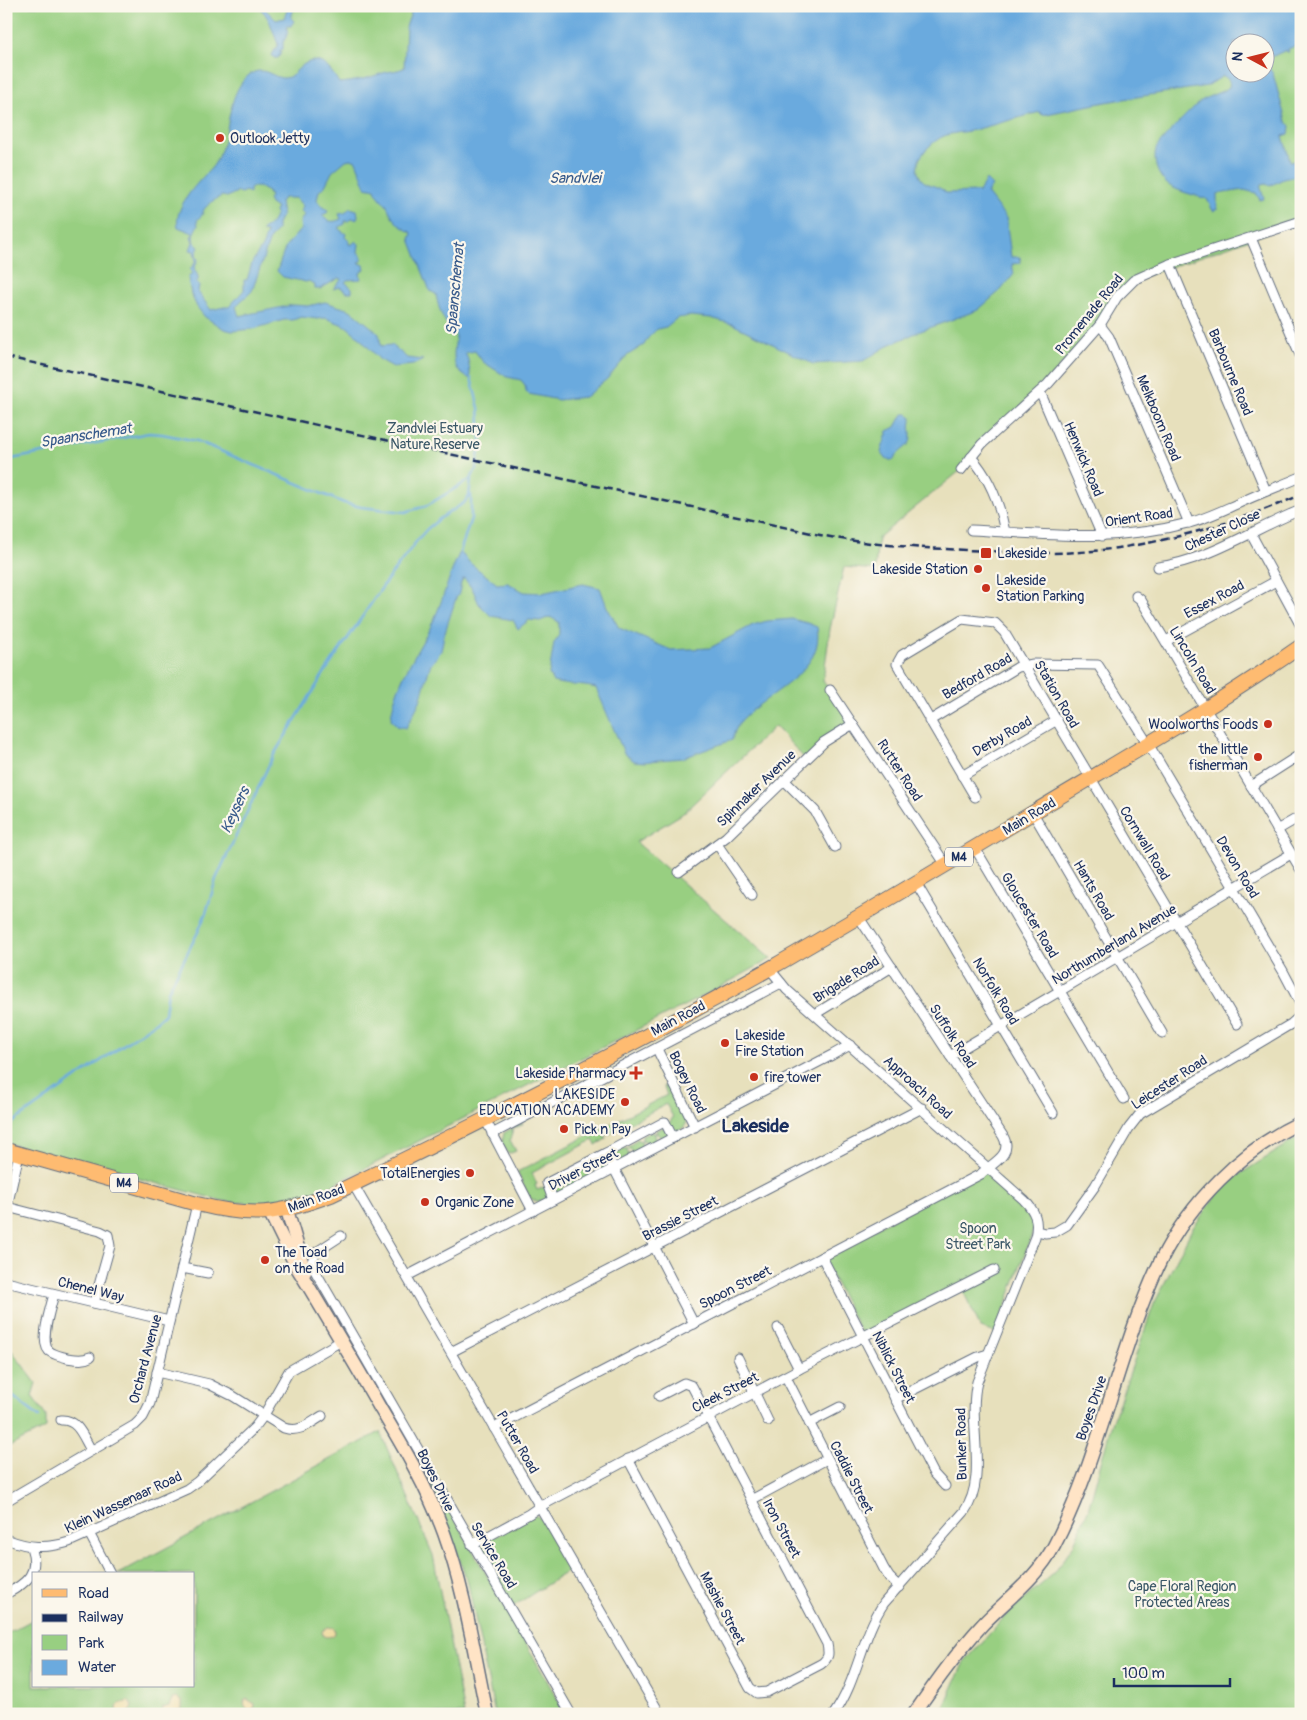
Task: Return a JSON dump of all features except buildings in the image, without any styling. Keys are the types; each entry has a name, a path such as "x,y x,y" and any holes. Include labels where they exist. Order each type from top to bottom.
{"main road":[{"name":"Main Road","path":"12,1151 228,1211 270,1213 287,1210 323,1198 485,1119 769,968 916,883 1206,709 1301,646"},
{"name":"Boyes Drive","path":"914,1714 960,1650 984,1623 1031,1578 1053,1547 1078,1493 1139,1314 1160,1262 1181,1227 1210,1190 1228,1172 1259,1147 1301,1122"},
{"name":"Boyes Drive","path":"287,1210 304,1265 312,1282 341,1341 416,1472 444,1533 464,1602 487,1714"},
{"name":"Boyes Drive","path":"270,1213 296,1266 312,1282"}],"street":[{"name":"Promenade Road","path":"961,470 982,444 1040,392 1100,325 1117,297 1134,280 1170,264 1301,221"},
{"path":"1251,238 1301,357"},
{"name":"Barbourne Road","path":"1170,264 1266,491"},
{"name":"Melkboom Road","path":"1100,325 1109,337 1189,523"},
{"name":"Henwick Road","path":"1040,392 1102,536"},
{"path":"971,456 982,469 988,482 1002,515 1005,532"},
{"name":"Orient Road","path":"972,530 1102,536 1149,531 1189,523 1209,516 1301,477"},
{"name":"Chester Close","path":"1158,567 1178,564 1205,556 1296,512"},
{"path":"1251,534 1301,626"},
{"name":"Essex Road","path":"1166,641 1276,581"},
{"name":"Lincoln Road","path":"1136,596 1141,600 1166,641 1301,870"},
{"name":"Station Road","path":"929,720 898,666 898,660 902,655 962,619 994,622 999,625 1024,664 1090,778"},
{"name":"Bedford Road","path":"929,720 1012,669 1024,664 1094,664 1098,665 1148,744"},
{"name":"Rutter Road","path":"830,690 946,865"},
{"path":"929,720 975,797"},
{"name":"Derby Road","path":"962,776 1057,720"},
{"name":"Spinnaker Avenue","path":"679,872 717,844 824,742 853,724"},
{"name":"Devon Road","path":"1148,744 1283,971 1301,1005"},
{"path":"1251,786 1301,754"},
{"name":"Cornwall Road","path":"1090,778 1237,1024"},
{"path":"784,780 815,811 835,847"},
{"name":"Hants Road","path":"1033,813 1162,1033"},
{"path":"1277,830 1301,816"},
{"path":"717,844 752,895"},
{"name":"Gloucester Road","path":"975,848 1124,1099"},
{"name":"Northumberland Avenue","path":"950,1056 1292,854"},
{"name":"Norfolk Road","path":"916,883 1053,1113"},
{"name":"Suffolk Road","path":"858,916 1006,1142 1006,1153 988,1168"},
{"name":"Brigade Road","path":"815,1014 892,967"},
{"name":"Approach Road","path":"769,968 781,983 1032,1209 1037,1220 1037,1231"},
{"path":"492,1134 781,983"},
{"path":"713,999 722,1014"},
{"name":"Leicester Road","path":"1037,1231 1055,1232 1067,1225 1095,1186 1129,1128 1140,1114 1291,1024 1301,1015"},
{"name":"Driver Street","path":"407,1276 850,1045"},
{"name":"Bogey Road","path":"657,1049 695,1127"},
{"name":"Brassie Street","path":"451,1352 922,1108"},
{"path":"485,1119 533,1210"},
{"path":"553,1200 547,1183 607,1156 664,1122 673,1138"},
{"path":"12,1151 7,1209 100,1231 108,1236 110,1246 94,1303"},
{"path":"607,1156 694,1324"},
{"name":"Spoon Street","path":"494,1428 980,1174 988,1168"},
{"name":"Putter Road","path":"354,1184 660,1714"},
{"name":"Orchard Avenue","path":"6,1501 135,1426 144,1417 150,1403 198,1204"},
{"name":"Bunker Road","path":"834,1714 848,1692 872,1623 884,1604 964,1512 974,1494 976,1484 975,1390 1037,1231"},
{"name":"Service Road","path":"341,1236 315,1253 312,1282 472,1545 571,1714"},
{"name":"Niblick Street","path":"822,1257 934,1474 945,1486"},
{"path":"182,1268 208,1273"},
{"name":"Cleek Street","path":"472,1545 709,1416 994,1270"},
{"name":"Chenel Way","path":"6,1282 169,1321"},
{"path":"54,1294 45,1334 46,1346 50,1352 56,1355 82,1360 90,1357"},
{"path":"778,1328 799,1369"},
{"name":"Klein Wassenaar Road","path":"6,1539 31,1547 56,1546 187,1489 248,1434 264,1415 289,1370 341,1341"},
{"path":"895,1399 978,1357 988,1354"},
{"path":"738,1358 768,1421"},
{"path":"157,1372 209,1384 284,1428 295,1430 322,1416"},
{"name":"Caddie Street","path":"786,1377 888,1575 899,1587"},
{"name":"Iron Street","path":"659,1396 684,1383 692,1386 827,1644 829,1654"},
{"path":"809,1423 840,1407"},
{"path":"61,1420 69,1420 76,1424 91,1450"},
{"name":"Mashie Street","path":"628,1459 750,1688 757,1693 767,1692 821,1664 827,1659 829,1654"},
{"path":"751,1500 827,1459"},
{"path":"89,1533 109,1572"},
{"path":"31,1547 35,1562 32,1572"},
{"path":"6,1594 19,1588 32,1574"}],"green space":[{"name":"Zandvlei Estuary Nature Reserve","path":"6,6 1301,6 1301,221 1134,280 1100,325 961,470 878,538 875,570 844,567 830,629 823,681 853,724 805,759 775,726 682,814 636,842 771,959 701,997 323,1190 274,1201 249,1203 223,1201 6,1143"},
{"path":"663,1086 671,1088 681,1107 686,1122 684,1127 674,1133 669,1124 673,1117 666,1104 604,1135 606,1139 596,1145 593,1140 532,1173 537,1184 535,1185 537,1190 545,1187 550,1197 538,1202 530,1198 517,1172 667,1095"},
{"path":"521,1123 523,1124 513,1129 510,1140 516,1151 508,1154 502,1143 504,1133"},
{"path":"664,1127 670,1135 662,1139 657,1133 654,1135 656,1142 649,1146 644,1140 641,1141 643,1149 634,1154 630,1148 627,1149 629,1156 616,1163 611,1157 611,1154 618,1148 626,1149 637,1139 642,1140 642,1136 652,1132 653,1134 656,1133 656,1131"},
{"name":"Cape Floral Region Protected Areas","path":"1301,1136 1301,1714 941,1714 963,1664 1007,1614 1051,1576 1073,1546 1088,1510 1111,1426 1154,1304 1192,1229 1219,1192 1240,1174"},
{"path":"600,1158 606,1159 608,1168 597,1173 591,1167 589,1169 591,1176 583,1181 577,1175 575,1176 576,1184 569,1187 565,1181 562,1182 564,1190 556,1194 551,1188 553,1184 563,1181 563,1178 577,1174 576,1171 588,1168 590,1164"},
{"name":"Spoon Street Park","path":"988,1167 1037,1220 996,1333 981,1328 961,1287 863,1337 822,1257"},
{"path":"6,1343 36,1383 32,1396 46,1416 46,1428 6,1448"},
{"path":"380,1432 433,1555 464,1714 6,1714 6,1634 32,1620 32,1688 195,1688 195,1572 122,1572"},
{"path":"412,1444 566,1714 495,1714 468,1583 441,1508"},
{"path":"534,1515 542,1519 571,1569 512,1607 481,1547 483,1543"}],"sand":[{"path":"328,1627 334,1628 334,1636 323,1636 322,1631"},
{"path":"177,1698 182,1701 182,1709 176,1711 175,1714 162,1714 163,1708 169,1706 172,1699"},
{"path":"247,1699 255,1704 254,1710 249,1711 245,1707 244,1701"},
{"path":"129,1701 132,1705 131,1710 126,1714 118,1714 117,1707 119,1704"}],"water":[{"path":"257,6 262,6 276,20 284,18 289,6 297,6 291,18 294,21 291,26 286,26 286,38 283,42 283,49 279,51 281,53 278,58 274,58 272,55 278,44 270,23"},
{"name":"Sandvlei","path":"412,6 1301,6 1301,44 1288,49 1289,52 1286,50 1274,56 1274,32 1224,32 1224,76 1207,86 1105,102 1042,115 1040,112 974,130 945,135 925,150 919,160 918,170 921,179 927,184 939,188 946,193 979,192 986,180 992,186 987,193 1006,218 1011,257 1020,257 1021,263 1012,264 1014,274 1001,290 978,310 918,332 889,345 863,361 813,364 732,324 711,318 691,316 677,318 666,327 657,329 644,345 628,355 607,379 585,397 558,400 529,394 521,380 507,377 483,362 475,351 465,353 469,362 471,379 459,371 454,361 456,335 443,317 436,294 430,291 410,239 412,233 396,222 375,189 366,187 356,161 351,159 346,160 332,172 325,186 319,191 317,200 321,206 328,210 327,213 322,215 330,221 341,219 339,214 345,213 350,208 357,210 358,216 356,220 353,218 345,221 345,224 339,227 346,234 345,237 349,244 351,245 356,241 359,244 358,252 362,257 362,261 358,262 364,265 365,269 360,273 361,279 347,280 345,282 352,288 352,292 347,292 340,287 333,289 342,279 339,278 320,289 315,289 315,285 309,281 283,277 277,271 286,246 301,229 300,222 304,215 301,210 303,206 296,198 283,198 280,202 282,215 277,224 277,230 270,239 252,291 236,307 239,316 293,305 308,306 325,302 350,310 379,334 381,346 392,345 407,358 423,360 413,365 393,367 379,359 346,326 326,318 301,317 253,329 232,331 224,329 205,317 197,307 191,294 188,278 192,273 190,270 196,261 194,251 190,250 193,242 191,236 193,233 178,227 177,220 185,200 219,156 235,95 243,81 249,75 259,71 285,78 293,75 303,65 315,61 325,65 339,83 361,80 399,70 404,68 406,27","holes":["253,187 259,187 268,192 270,204 277,208 276,214 268,227 263,229 262,232 265,231 267,234 262,248 252,263 247,280 244,280 244,290 229,307 211,310 198,292 199,285 196,283 198,276 194,269 198,260 196,254 199,247 194,242 193,237 198,225 197,220 205,208 222,196 227,197 237,192 245,191 250,193 250,189"]},
{"name":"Sandvlei","path":"1274,78 1286,121 1290,126 1289,134 1283,136 1290,161 1301,162 1301,175 1283,179 1270,186 1266,184 1260,185 1264,199 1260,200 1256,193 1244,190 1217,194 1217,209 1213,211 1207,199 1176,189 1167,184 1158,172 1155,154 1158,145 1197,104 1223,91 1229,87 1229,83 1274,82"},
{"path":"903,414 908,414 912,418 910,442 893,460 887,460 881,452 888,431 896,427"},
{"path":"460,552 471,564 497,584 508,583 524,592 542,593 583,584 600,588 607,607 619,628 671,650 710,648 753,625 767,621 792,619 817,627 817,643 812,657 802,670 790,682 750,712 739,724 732,740 683,758 645,762 634,761 624,753 596,688 553,682 549,674 554,643 559,635 559,622 550,617 540,621 529,620 518,629 513,620 491,616 479,604 473,590 464,578 444,635 441,651 430,666 420,701 406,728 397,726 391,719 396,695 406,672 435,619"}],"waterway":[{"name":"Spaanschemat","path":"6,460 149,433 162,434 197,441 344,503 405,512 426,506 471,479 476,469 481,440 479,408 471,378"},
{"name":"Keysers","path":"6,1129 165,1014 168,991 198,932 216,879 273,756 323,675 387,580 427,529 464,503 469,496 471,479"},
{"path":"460,552 471,518 471,495"},
{"path":"6,1391 39,1417"}],"railway":[{"path":"6,357 820,535 875,544 1062,553 1120,548 1199,531 1250,515 1301,495"}],"place":[{"name":"Outlook Jetty","path":"220,138"},
{"name":"Lakeside","path":"986,553"},
{"name":"Lakeside Station","path":"978,569"},
{"name":"Lakeside Station Parking","path":"986,588"},
{"name":"Woolworths Foods","path":"1268,724"},
{"name":"the little fisherman","path":"1258,757"},
{"name":"Lakeside Fire Station","path":"725,1043"},
{"name":"Lakeside Pharmacy","path":"636,1073"},
{"name":"fire tower","path":"754,1077"},
{"name":"LAKESIDE EDUCATION ACADEMY","path":"625,1102"},
{"name":"Pick n Pay","path":"564,1129"},
{"name":"TotalEnergies","path":"470,1173"},
{"name":"Organic Zone","path":"425,1202"},
{"name":"The Toad on the Road","path":"265,1260"}],"district":[{"name":"Lakeside","path":"755,1125"}]}
